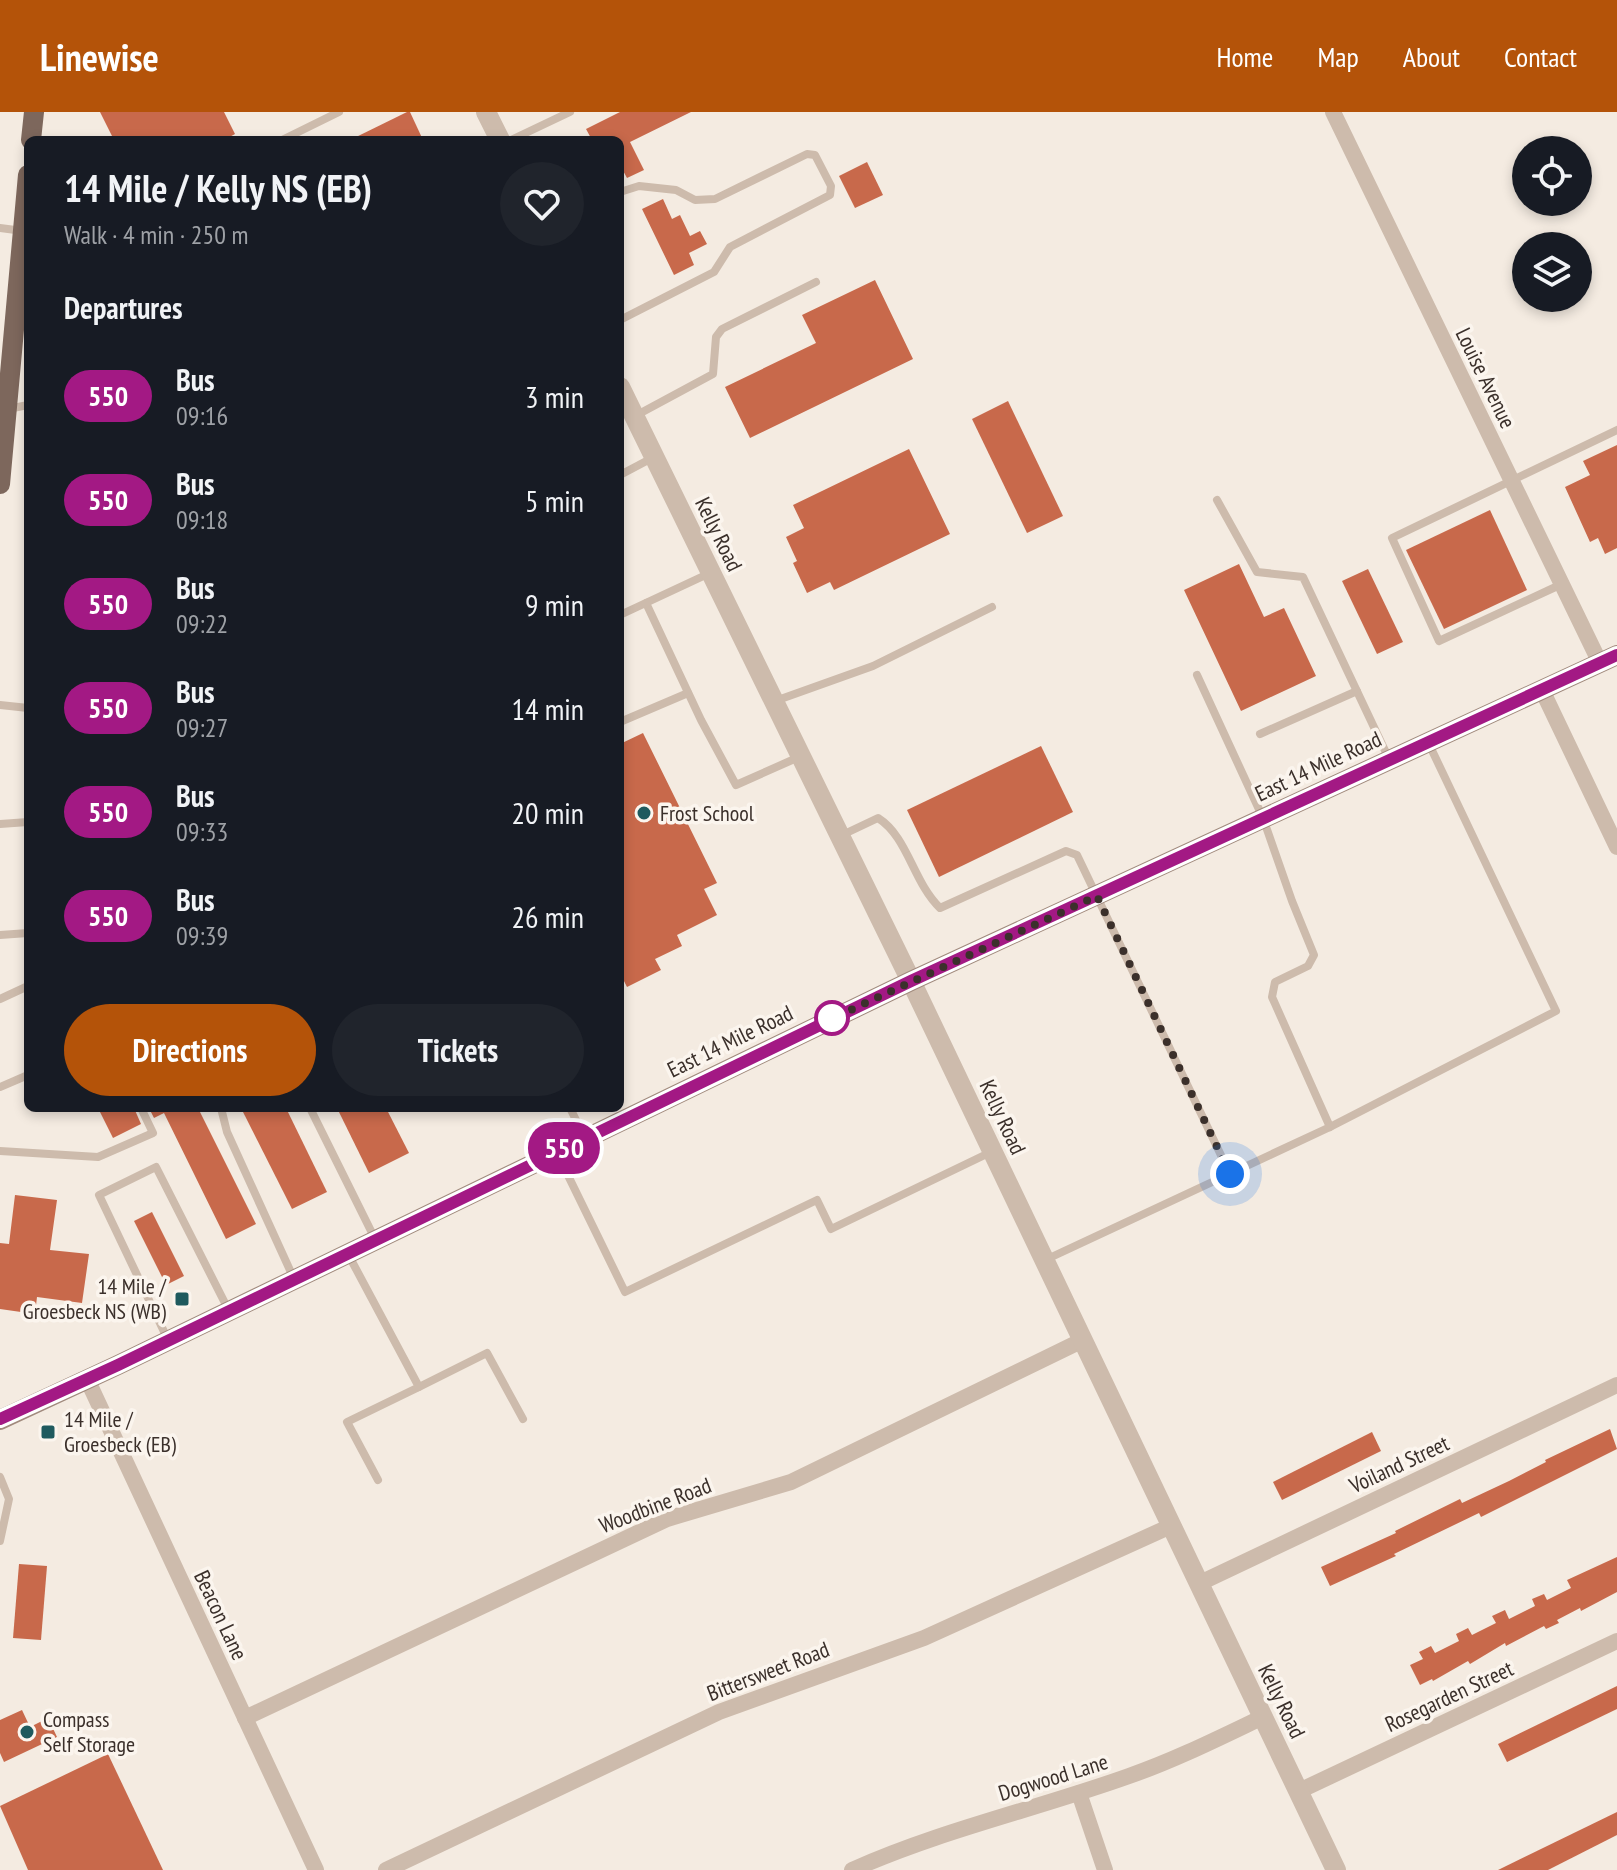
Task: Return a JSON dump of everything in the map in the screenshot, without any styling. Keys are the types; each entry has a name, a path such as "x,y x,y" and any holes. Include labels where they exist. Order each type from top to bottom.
{"main road":[{"path":"31,136 34,112"},
{"path":"0,484 6,345 24,243"},
{"name":"East 14 Mile Road","path":"0,1420 911,981 1608,659"}],"street":[{"path":"486,112 498,136"},
{"name":"Louise Avenue","path":"1333,112 1562,584 1608,659"},
{"name":"Kelly Road","path":"624,395 911,981 1336,1870"},
{"path":"1542,690 1617,847"},
{"name":"Woodbine Road","path":"245,1718 667,1519 791,1482 1083,1340"},
{"name":"Beacon Lane","path":"87,1379 316,1870"},
{"name":"Voiland Street","path":"1200,1583 1617,1385"},
{"name":"Bittersweet Road","path":"386,1870 719,1712 924,1638 1171,1526"},
{"name":"Rosegarden Street","path":"1299,1791 1617,1641"},
{"name":"Dogwood Lane","path":"852,1870 872,1866 948,1833 1079,1793 1177,1758 1263,1717"},
{"path":"1079,1793 1105,1870"}],"lane":[{"path":"290,136 339,112"},
{"path":"501,136 570,112"},
{"path":"624,191 639,186 676,190 695,200 715,199 807,154 815,155 831,186 830,195 730,247 714,272 624,318"},
{"path":"0,228 24,243"},
{"path":"634,416 713,374 716,337 722,329 816,282"},
{"path":"4,418 24,407"},
{"path":"1562,584 1439,641 1392,538 1617,430"},
{"path":"624,473 654,457"},
{"path":"1217,500 1257,572 1303,577 1390,759"},
{"path":"624,613 711,572"},
{"path":"646,603 736,785 801,756"},
{"path":"774,702 873,666 992,607"},
{"path":"1197,675 1263,818 1314,955 1308,966 1275,982 1272,1003 1330,1127"},
{"path":"1260,734 1357,691"},
{"path":"624,720 688,693"},
{"path":"0,705 24,708"},
{"path":"1044,1260 1330,1127 1556,1011 1428,741"},
{"path":"840,836 878,818 892,827 927,895 940,908 1066,851 1077,855 1230,1174"},
{"path":"0,824 24,822"},
{"path":"0,935 24,933"},
{"path":"0,999 24,988"},
{"path":"0,1087 24,1077"},
{"path":"0,1151 98,1157 153,1133 143,1112"},
{"path":"222,1112 227,1132 294,1279"},
{"path":"312,1112 376,1240"},
{"path":"572,1112 585,1138"},
{"path":"556,1152 625,1292 817,1200 831,1229 992,1151"},
{"path":"168,1341 99,1195 156,1167 229,1311"},
{"path":"348,1253 419,1387"},
{"path":"378,1480 347,1422 487,1353 523,1419"},
{"path":"0,1477 9,1499 1,1535"}],"building":[{"path":"100,112 224,112 235,134 231,136 112,136"},
{"path":"410,112 421,136 358,136"},
{"path":"620,112 691,112 630,142 644,170 627,178 624,172 624,136 590,136 586,129"},
{"path":"867,162 883,195 855,208 839,176"},
{"path":"663,199 672,219 680,215 690,236 700,231 707,244 689,253 694,265 674,275 642,209"},
{"path":"875,280 913,359 750,438 725,387 816,343 802,315"},
{"path":"1008,401 1063,516 1027,533 972,419"},
{"path":"1617,445 1617,548 1605,554 1598,538 1590,542 1565,487 1590,475 1583,461"},
{"path":"909,449 950,534 834,590 830,582 807,593 793,563 797,561 786,537 804,528 793,505"},
{"path":"1490,510 1527,590 1444,629 1406,550"},
{"path":"1239,564 1264,617 1284,608 1316,676 1241,711 1184,590"},
{"path":"1368,569 1403,642 1377,654 1342,581"},
{"path":"643,733 717,883 704,889 717,915 677,935 682,946 655,959 661,970 627,987 624,981 624,742"},
{"path":"1041,746 1073,812 939,877 907,810"},
{"path":"100,1112 136,1112 141,1124 113,1138"},
{"path":"151,1112 200,1112 256,1224 226,1239 164,1113 154,1118"},
{"path":"243,1112 288,1112 327,1192 292,1209"},
{"path":"339,1112 388,1112 409,1153 369,1173"},
{"path":"15,1195 57,1200 50,1250 89,1254 82,1303 37,1297 35,1314 0,1309 0,1243 9,1244"},
{"path":"152,1212 184,1276 166,1285 134,1221"},
{"path":"1610,1429 1617,1449 1481,1517 1479,1513 1330,1586 1321,1567 1396,1533 1460,1499 1462,1503 1509,1481"},
{"path":"1372,1432 1381,1451 1282,1500 1273,1482"},
{"path":"1617,1557 1617,1592 1557,1620 1559,1623 1546,1629 1544,1626 1506,1646 1505,1643 1470,1664 1468,1661 1420,1685 1410,1665 1423,1659 1419,1652 1431,1646 1435,1653 1459,1641 1456,1634 1468,1628 1472,1635 1496,1623 1492,1616 1505,1610 1509,1619 1535,1606 1532,1599 1544,1594 1547,1600 1571,1588 1567,1580"},
{"path":"19,1564 47,1566 41,1640 13,1638"},
{"path":"1617,1686 1617,1709 1507,1762 1498,1744"},
{"name":"Compass Self Storage","path":"22,1710 30,1727 48,1718 57,1737 4,1762 0,1753 0,1720"},
{"path":"108,1754 163,1870 28,1870 0,1806"},
{"path":"1617,1812 1617,1835 1548,1870 1498,1870"}],"bus line":[{"name":"550","path":"0,1419 118,1365 911,981 1617,655"}],"place":[{"name":"Frost School","path":"644,813"},
{"name":"14 Mile / Groesbeck NS (WB)","path":"182,1299"},
{"name":"14 Mile / Groesbeck (EB)","path":"48,1432"},
{"name":"Compass Self Storage","path":"27,1732"}],"route":[{"path":"832,1018 829,1020 1097,896 1230,1174"}]}
